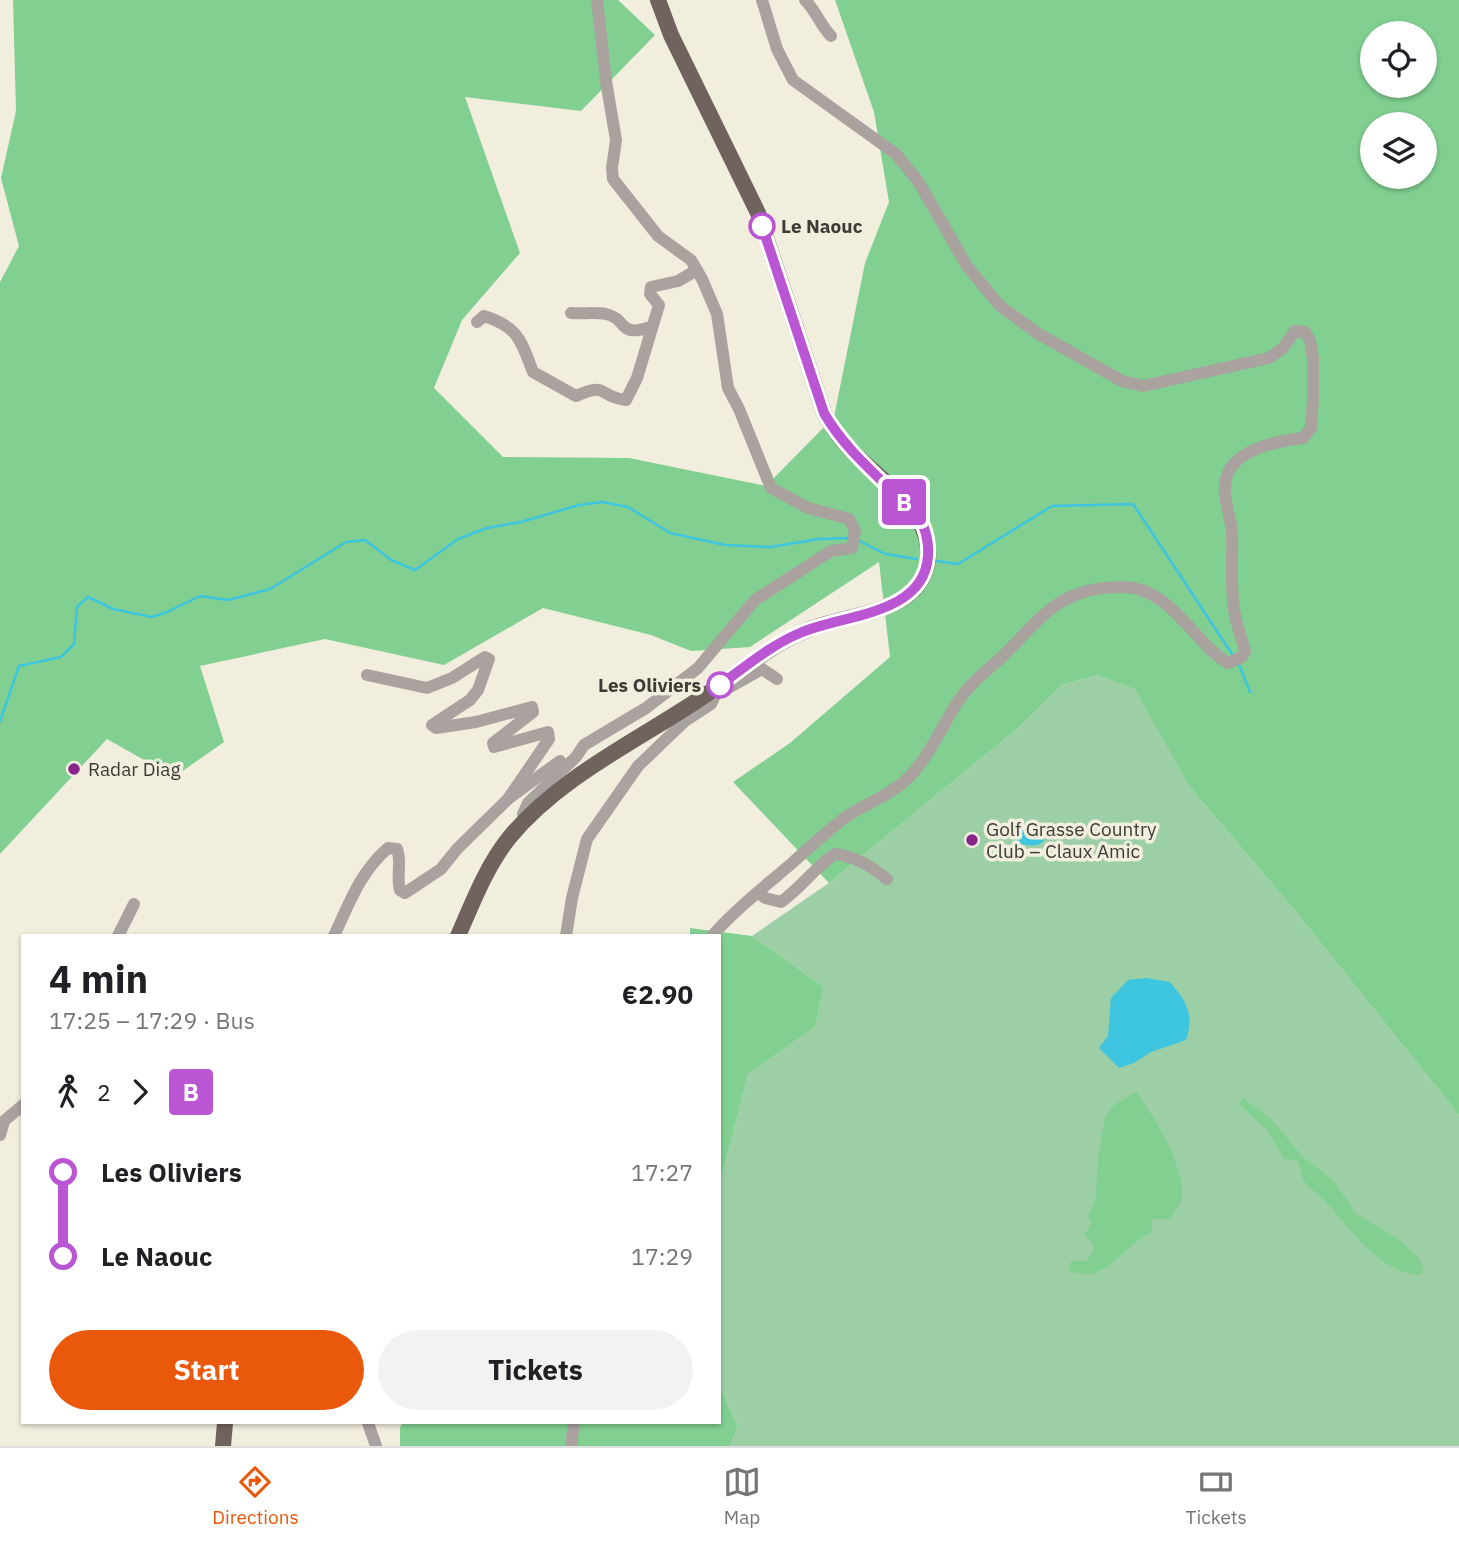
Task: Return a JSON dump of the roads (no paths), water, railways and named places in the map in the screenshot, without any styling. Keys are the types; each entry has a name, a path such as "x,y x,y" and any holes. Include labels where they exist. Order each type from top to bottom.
{"main road":[{"path":"459,934 487,872 508,839 562,789 720,685 759,656 801,632 897,602 919,583 928,564 929,550 921,521 850,450 824,413 758,214 671,34 658,0"},
{"path":"223,1446 225,1424"}],"street":[{"path":"526,820 523,814 528,803 576,757 584,745 646,708 698,668 755,600 831,551 852,548 855,531 849,519 808,508 771,488 740,409 728,388 717,314 697,270 691,260 658,236 613,179 616,140 597,0"},
{"path":"714,934 758,892 843,819 897,787 910,776 969,686 1055,604 1100,588 1126,587 1146,592 1159,599 1208,645 1216,656 1234,661 1245,651 1234,610 1232,529 1225,498 1225,480 1231,466 1245,456 1278,441 1303,438 1311,423 1313,359 1310,341 1305,332 1295,331 1283,348 1269,358 1143,386 1122,381 1037,334 1013,317 993,299 967,266 918,181 896,154 793,80 776,49 762,0"},
{"path":"805,0 814,8 831,36"},
{"path":"477,322 484,316 508,327 518,335 533,372 550,379 567,392 576,396 592,388 601,389 612,399 626,400 637,378 659,305 650,294 651,287 678,281 697,270"},
{"path":"571,313 604,314 612,317 625,330 632,332 652,327"},
{"path":"368,675 427,688 452,678 485,657 489,659 478,690 470,700 432,725 436,728 476,722 532,707 533,712 524,722 493,743 494,747 548,733 550,739 508,799"},
{"path":"566,934 572,898 587,839 638,766 685,721 711,704 720,685 730,687 762,669 777,679"},
{"path":"335,934 360,879 373,860 388,848 397,849 400,855 397,878 400,890 405,893 441,869 457,849 508,799 566,755 573,751 577,753"},
{"path":"758,892 765,898 781,902 835,854 869,864 887,879"},
{"path":"119,934 134,904"},
{"path":"0,1135 4,1121 21,1107"},
{"path":"368,1424 376,1446"},
{"path":"571,1446 574,1424"}],"water":[{"path":"1025,825 1031,829 1043,825 1048,831 1044,841 1036,845 1017,842 1016,830"},
{"path":"1146,978 1170,982 1181,995 1189,1015 1189,1031 1186,1040 1151,1052 1134,1063 1119,1068 1099,1048 1108,1036 1111,998 1128,980"}],"waterway":[{"path":"0,721 19,666 61,657 74,644 77,607 88,597 113,609 152,617 200,596 228,600 270,589 346,542 365,540 391,560 415,570 458,539 487,528 521,522 579,505 602,502 628,507 670,533 725,545 770,547 819,539 848,538"},
{"path":"937,561 958,564 1052,506 1133,504 1234,657"},
{"path":"858,540 885,554 917,559"},
{"path":"1238,662 1250,692"}],"place":[{"name":"Le Naouc","path":"762,226"},
{"name":"Les Oliviers","path":"720,685"},
{"name":"Radar Diag","path":"74,769"},
{"name":"Golf Grasse Country Club – Claux Amic","path":"972,840"}]}
